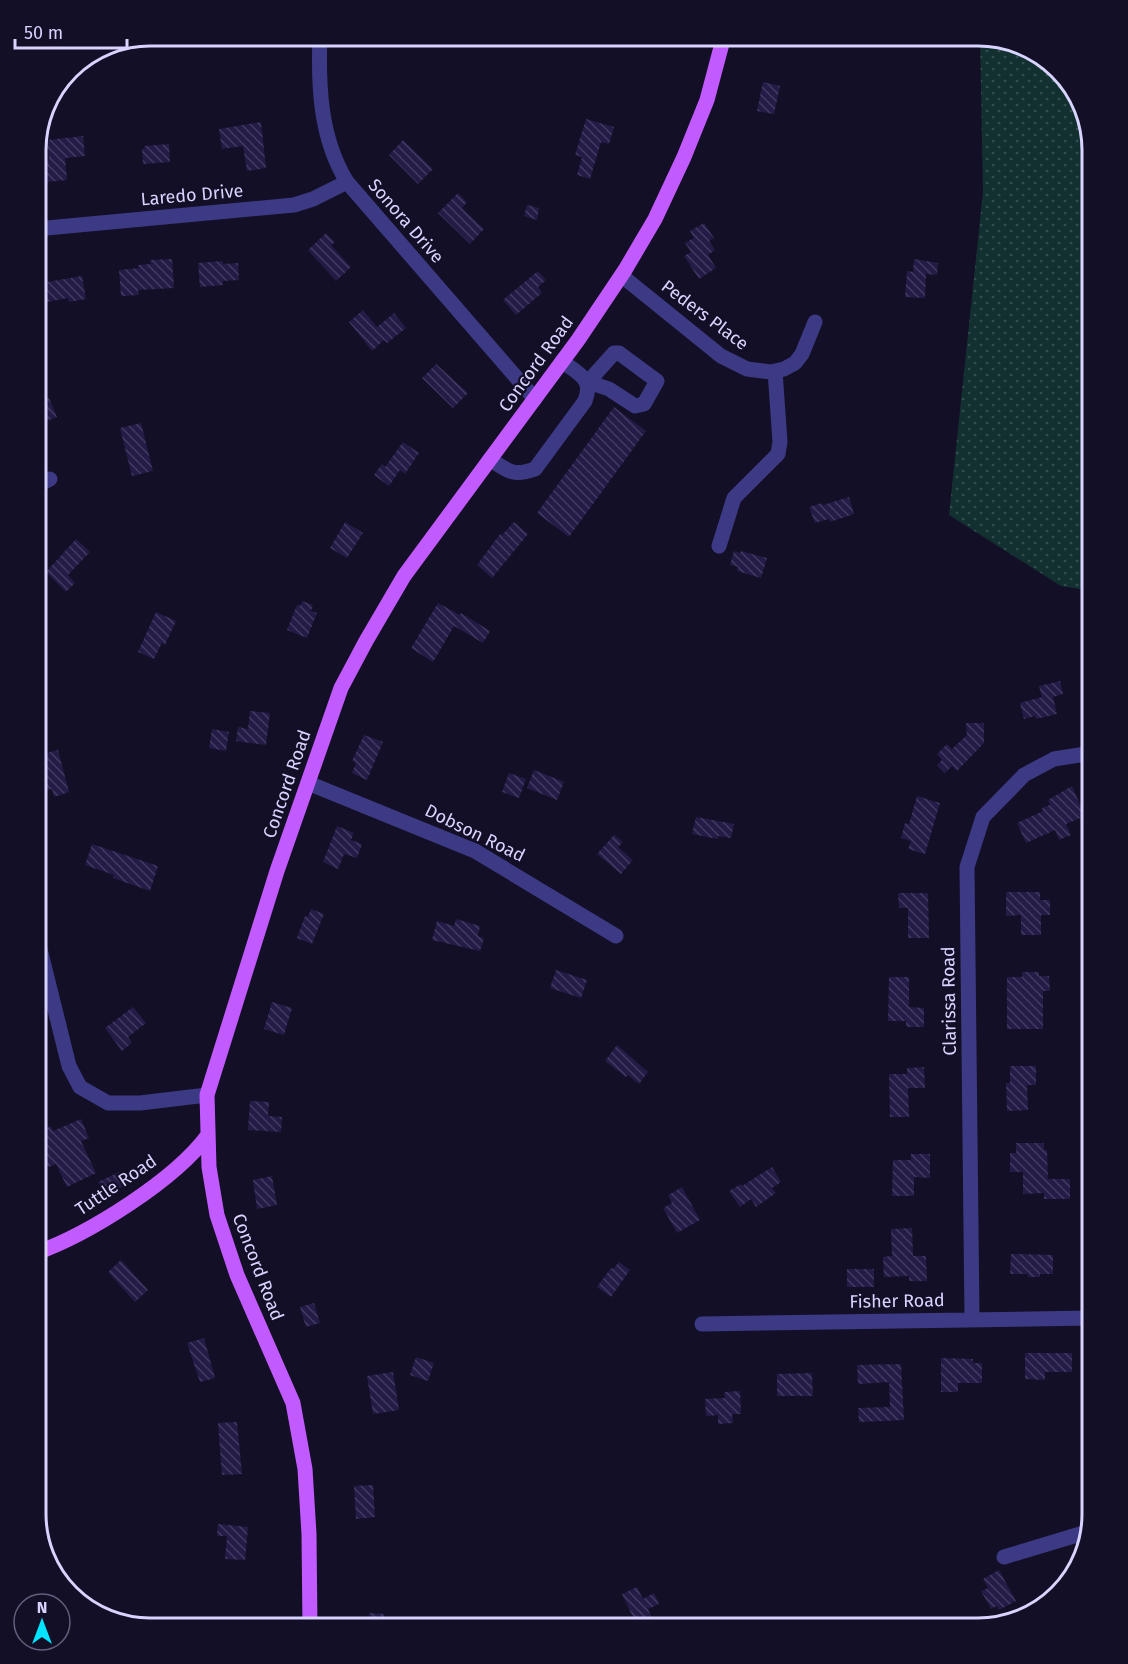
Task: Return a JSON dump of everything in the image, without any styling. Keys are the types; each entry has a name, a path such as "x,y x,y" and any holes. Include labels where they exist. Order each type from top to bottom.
{"main road":[{"name":"Concord Road","path":"310,1617 309,1534 305,1469 293,1403 237,1275 217,1215 209,1167 207,1095 277,871 341,688 404,576 535,399 622,276 655,219 684,157 707,100 721,47"},
{"name":"Tuttle Road","path":"46,1249 61,1244 112,1215 164,1178 196,1151 208,1135"}],"street":[{"name":"Sonora Drive","path":"320,46 321,95 325,126 333,154 347,182 535,399"},
{"name":"Laredo Drive","path":"47,228 294,205 313,199 347,182"},
{"name":"Peders Place","path":"622,276 721,356 747,369 760,372 775,371"},
{"path":"719,546 734,498 778,454 780,442 775,371 795,363 802,354 815,322"},
{"path":"490,459 510,473 523,474 535,470 585,401 590,389 588,382 562,361"},
{"name":"Clarissa Road","path":"972,1319 967,867 983,817 1024,775 1054,759 1082,755"},
{"name":"Dobson Road","path":"308,783 476,851 616,936"},
{"path":"46,975 69,1066 80,1087 108,1102 140,1103 207,1095"},
{"name":"Fisher Road","path":"702,1324 1082,1318"},
{"path":"1004,1557 1080,1534"}],"green space":[{"path":"980,47 998,48 1011,52 1024,57 1046,72 1068,98 1081,136 1082,589 1061,586 949,515 983,192"}],"building":[{"path":"763,82 780,86 774,114 757,111"},
{"path":"586,119 614,127 609,144 601,142 590,179 577,175 582,157 575,155"},
{"path":"261,122 266,168 247,171 243,146 222,149 219,129"},
{"path":"83,136 85,156 65,158 67,180 47,182 47,140"},
{"path":"403,140 433,169 418,184 389,155"},
{"path":"169,144 170,162 143,164 142,149 145,149 144,146"},
{"path":"458,193 467,202 462,208 484,229 470,244 438,213"},
{"path":"527,205 539,208 537,220 524,216"},
{"path":"704,223 714,238 709,241 715,250 708,255 716,268 699,279 684,256 691,252 685,243 694,238 690,231"},
{"path":"326,233 335,242 331,245 351,267 336,281 308,250"},
{"path":"172,259 174,288 138,290 139,295 121,296 119,270 139,268 138,265 151,264 150,260"},
{"path":"914,259 938,263 937,275 926,274 925,298 905,297 907,271 913,272"},
{"path":"223,261 223,264 238,263 239,280 223,281 223,285 200,287 198,263"},
{"path":"538,271 546,280 538,287 542,293 516,315 503,300"},
{"path":"82,276 86,299 69,302 68,298 47,302 47,281"},
{"path":"363,310 377,327 394,313 406,328 387,343 384,340 372,351 349,322"},
{"path":"436,364 468,393 453,408 422,378"},
{"path":"49,398 57,417 47,421 47,399"},
{"path":"614,407 646,431 569,537 537,513"},
{"path":"141,423 153,471 132,476 120,428"},
{"path":"403,442 419,453 405,474 400,470 389,486 374,475 382,464 385,467"},
{"path":"849,497 854,514 830,522 829,519 815,523 809,507"},
{"path":"345,522 363,533 347,558 330,548"},
{"path":"514,522 528,534 492,578 477,565 500,534 502,535"},
{"path":"76,539 90,552 68,575 75,583 66,592 47,571"},
{"path":"734,551 767,558 761,578 737,571 738,567 730,565"},
{"path":"302,601 313,605 311,611 317,613 307,638 287,630 297,605 300,606"},
{"path":"438,603 460,615 461,613 490,631 483,643 454,626 433,662 411,648"},
{"path":"156,612 176,621 165,645 162,643 154,659 138,652"},
{"path":"1060,681 1063,694 1053,697 1057,714 1024,719 1020,703 1042,697 1039,686"},
{"path":"250,711 270,713 266,745 236,741 238,727 248,729"},
{"path":"966,723 984,723 984,743 957,771 952,766 945,773 937,765 942,760 937,754 947,744 952,749 967,735"},
{"path":"212,729 229,732 226,751 209,748"},
{"path":"364,735 383,742 367,780 352,773 356,763 352,761"},
{"path":"58,750 69,792 54,797 52,789 47,791 47,753"},
{"path":"534,770 564,782 557,800 527,788"},
{"path":"509,773 526,779 519,798 502,792"},
{"path":"1072,786 1082,809 1082,817 1066,824 1071,835 1059,840 1055,830 1026,843 1017,823 1043,811 1042,808 1050,805 1048,800"},
{"path":"917,796 940,803 925,854 908,849 911,841 901,838 905,823 909,824"},
{"path":"696,817 734,824 731,838 718,836 718,839 692,834"},
{"path":"337,826 354,833 351,840 362,844 357,858 344,854 338,869 323,862"},
{"path":"614,835 623,842 618,847 633,860 621,874 597,854"},
{"path":"92,844 158,866 150,891 85,865"},
{"path":"1006,892 1040,892 1040,900 1050,900 1050,915 1041,915 1041,935 1021,935 1021,915 1006,916"},
{"path":"898,893 928,893 929,938 908,938 908,908 899,908"},
{"path":"311,909 324,914 312,944 297,938 305,916 308,917"},
{"path":"456,919 480,926 478,936 484,938 480,951 432,940 437,921 454,926"},
{"path":"556,970 587,980 581,998 550,988"},
{"path":"1022,972 1039,972 1039,976 1049,976 1050,991 1043,991 1043,1029 1007,1029 1007,977 1022,977"},
{"path":"889,977 909,977 909,1007 924,1008 924,1027 906,1027 906,1021 888,1021"},
{"path":"272,1002 292,1008 284,1035 264,1029"},
{"path":"133,1007 146,1023 128,1037 132,1043 122,1051 105,1028"},
{"path":"617,1045 648,1072 639,1084 605,1061"},
{"path":"1010,1066 1036,1066 1036,1085 1027,1085 1028,1110 1007,1111 1006,1083 1010,1083"},
{"path":"924,1067 925,1088 908,1088 909,1117 890,1117 889,1074 907,1074 907,1068"},
{"path":"250,1101 269,1102 268,1116 282,1117 281,1132 248,1130"},
{"path":"81,1119 89,1138 81,1141 96,1173 67,1187 56,1164 49,1167 46,1164 46,1128 51,1126 53,1131"},
{"path":"1016,1143 1044,1143 1044,1150 1047,1150 1048,1179 1070,1179 1070,1199 1044,1199 1044,1193 1023,1194 1023,1172 1010,1172 1010,1153 1016,1153"},
{"path":"911,1154 930,1154 930,1178 914,1177 914,1196 892,1196 893,1160 911,1160"},
{"path":"772,1167 781,1182 772,1188 776,1193 756,1207 751,1199 740,1207 729,1191 741,1184 742,1186"},
{"path":"119,1172 125,1186 104,1196 98,1182"},
{"path":"272,1176 277,1205 257,1209 253,1180"},
{"path":"682,1187 700,1220 677,1233 663,1208 672,1203 668,1195"},
{"path":"912,1228 913,1256 926,1256 927,1281 909,1281 909,1276 884,1277 883,1257 892,1256 891,1229"},
{"path":"1011,1254 1053,1255 1053,1274 1028,1277 1028,1274 1010,1274"},
{"path":"121,1260 148,1290 135,1302 108,1272"},
{"path":"619,1262 630,1270 611,1297 597,1287 611,1268 613,1269"},
{"path":"847,1269 874,1269 874,1287 847,1287"},
{"path":"314,1303 320,1323 306,1327 300,1307"},
{"path":"204,1338 215,1378 200,1382 187,1343"},
{"path":"1025,1353 1072,1353 1072,1372 1045,1372 1045,1380 1025,1379"},
{"path":"416,1357 434,1363 428,1381 410,1375"},
{"path":"941,1358 973,1359 973,1363 982,1363 982,1383 958,1383 958,1392 941,1392"},
{"path":"901,1364 904,1420 859,1422 858,1408 890,1407 889,1382 858,1384 857,1365"},
{"path":"393,1372 399,1410 373,1414 367,1376"},
{"path":"812,1373 813,1396 777,1396 777,1374"},
{"path":"740,1391 741,1414 732,1414 733,1423 718,1424 718,1415 706,1416 705,1399 725,1398 724,1392"},
{"path":"237,1422 242,1474 222,1475 218,1423"},
{"path":"373,1485 375,1517 356,1519 354,1486"},
{"path":"218,1524 248,1527 245,1560 225,1559 227,1536 217,1536"},
{"path":"999,1570 1016,1601 999,1610 997,1606 991,1609 981,1591 988,1588 983,1579"},
{"path":"637,1587 643,1599 654,1593 659,1604 648,1609 652,1618 633,1618 622,1594"},
{"path":"369,1613 384,1614 384,1617 369,1617"}]}
